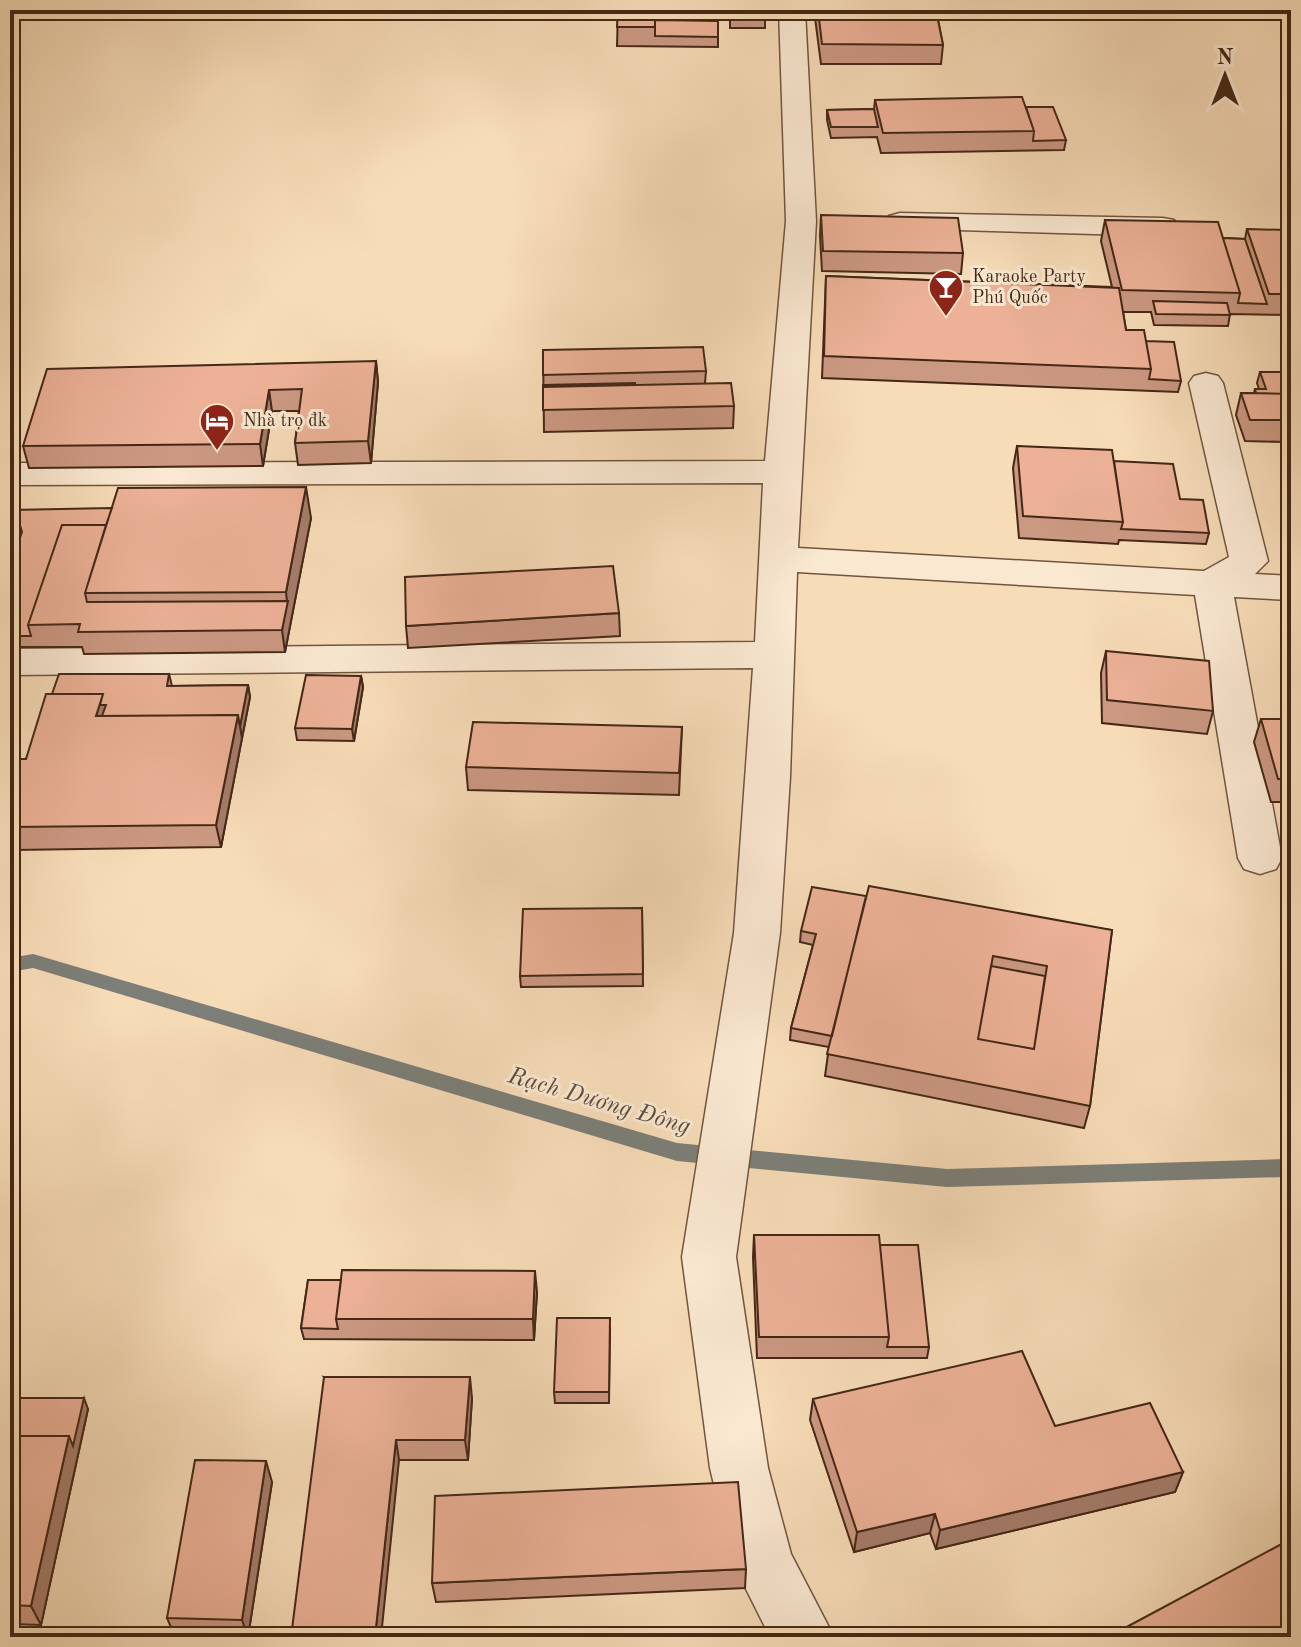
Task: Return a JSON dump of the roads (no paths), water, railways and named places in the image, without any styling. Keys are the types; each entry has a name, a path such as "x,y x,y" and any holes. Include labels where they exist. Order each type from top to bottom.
{"street":[{"path":"792,10 817,221 782,472 769,777 757,933 709,1257 739,1468 763,1563 803,1637"},
{"path":"865,222 1185,227"},
{"path":"1206,383 1249,561 1212,583"},
{"path":"10,474 782,472"},
{"path":"777,559 1291,588"},
{"path":"1212,583 1260,858"},
{"path":"10,662 772,655"}],"waterway":[{"name":"Rạch Dương Đông","path":"10,965 33,961 677,1152 947,1178 1285,1168 1291,1171"}],"place":[{"name":"Karaoke Party Phú Quốc","path":"946,318"},
{"name":"Nhà trọ đk","path":"217,452"}]}
